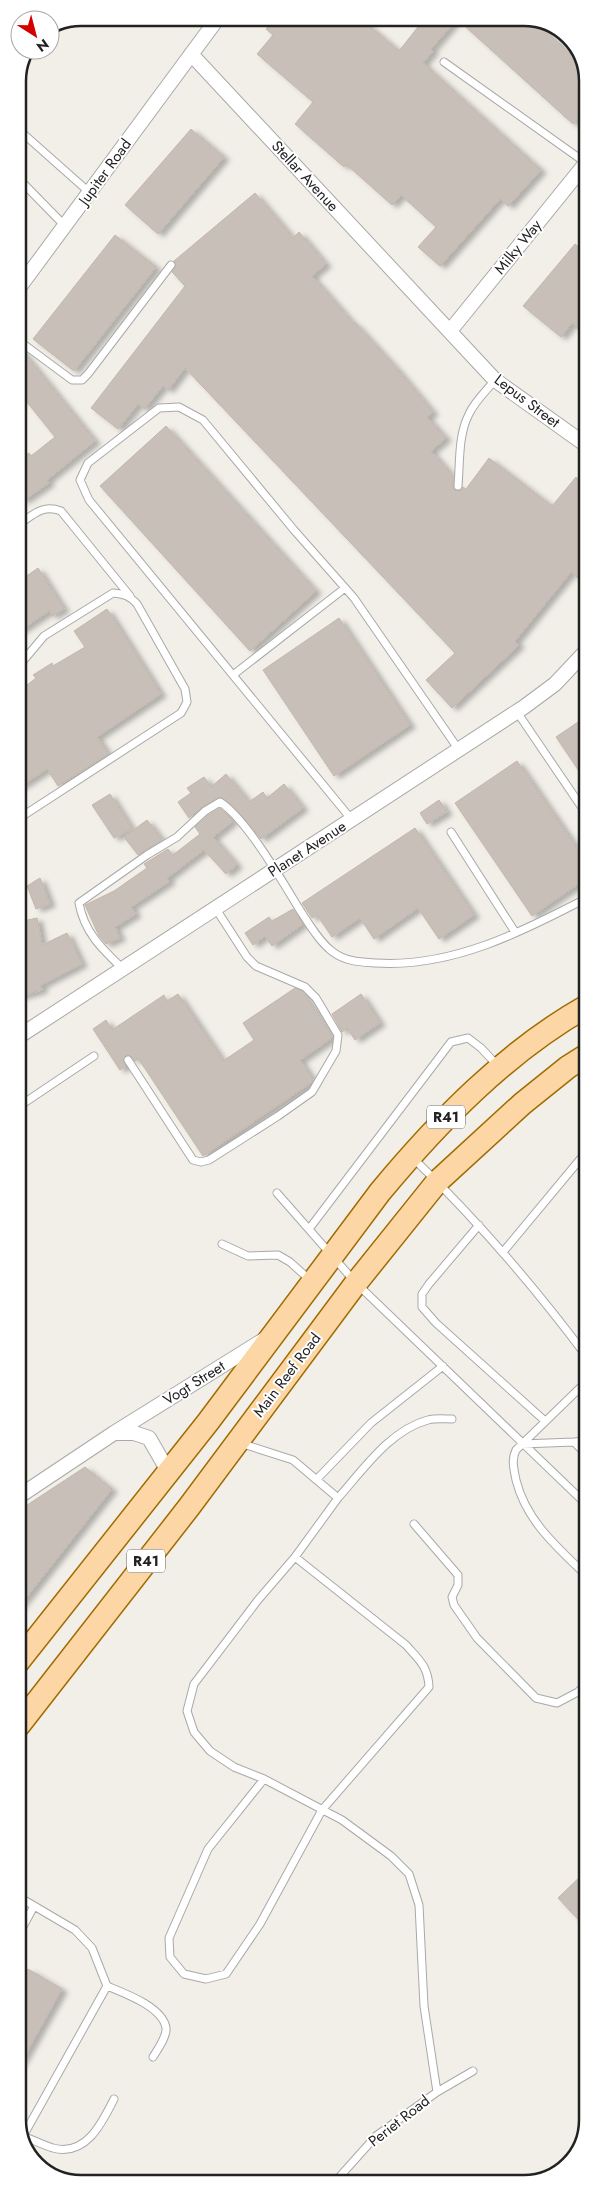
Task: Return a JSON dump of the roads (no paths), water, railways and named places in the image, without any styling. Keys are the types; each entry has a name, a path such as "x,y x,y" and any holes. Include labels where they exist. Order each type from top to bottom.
{"main road":[{"name":"R41","path":"26,1652 208,1422 312,1282 410,1155 455,1108 499,1068 546,1032 579,1011"},
{"name":"Main Reef Road","path":"26,1715 189,1507 356,1283 437,1182 522,1104 579,1060"},
{"path":"208,1422 236,1442"}],"street":[{"path":"191,54 212,26"},
{"name":"Jupiter Road","path":"26,278 191,54"},
{"name":"Stellar Avenue","path":"191,54 450,331"},
{"name":"Milky Way","path":"450,331 579,172"},
{"name":"Lepus Street","path":"450,331 495,380 579,440"},
{"name":"Planet Avenue","path":"26,1032 517,712 555,684 579,658"},
{"name":"Vogt Street","path":"26,1492 114,1433 274,1333"},
{"path":"114,1433 134,1433 149,1438 168,1471"}],"lane":[{"path":"444,62 579,158"},
{"path":"26,136 89,192"},
{"path":"26,186 65,226"},
{"path":"26,346 72,380 82,380 171,265"},
{"path":"458,486 466,421 470,412 495,380"},
{"path":"352,820 90,500 80,480 88,462 159,408 179,407 203,420 345,588 459,750"},
{"path":"26,519 44,508 61,511 136,604 185,689 188,702 181,713 26,814"},
{"path":"233,675 345,588"},
{"path":"26,657 38,642 113,593 130,596"},
{"path":"517,712 579,803"},
{"path":"123,969 97,944 81,916 79,903 147,855 177,837 220,802 231,810 275,870 308,923 326,945 332,952 352,962 388,964 430,961 472,950 545,920 579,902"},
{"path":"451,832 516,932"},
{"path":"128,1060 193,1160 201,1162 209,1160 312,1092 336,1051 338,1035 316,998 305,987 256,966 247,957 216,909"},
{"path":"308,1229 451,1042 468,1038 481,1048 499,1068"},
{"path":"26,1102 94,1056"},
{"path":"410,1155 480,1225 545,1300 579,1346"},
{"path":"503,1252 579,1161"},
{"path":"277,1193 356,1283 579,1497"},
{"path":"480,1225 422,1294 422,1308 544,1421"},
{"path":"222,1244 248,1256 278,1255 290,1262 312,1282"},
{"path":"317,1479 371,1423 443,1366"},
{"path":"579,1388 522,1444 513,1456 512,1464 525,1505 537,1525 579,1568"},
{"path":"437,2092 424,2006 419,1905 409,1874 391,1856 342,1820 264,1779 234,1767 210,1751 194,1732 187,1711 194,1684 258,1600 295,1557 338,1498 398,1434 430,1419 452,1419"},
{"path":"236,1442 293,1460 338,1498"},
{"path":"574,1442 579,1447"},
{"path":"522,1444 579,1442"},
{"path":"414,1524 458,1575 458,1585 452,1596 454,1605 477,1638 536,1698 557,1703 579,1691"},
{"path":"264,1779 208,1849 169,1938 170,1957 184,1974 206,1979 226,1974 260,1924 322,1810 429,1687 428,1674 422,1663 406,1646 295,1557"},
{"path":"26,1901 75,1930 92,1948 107,1986 147,2004 163,2021 165,2033 153,2057"},
{"path":"26,1921 34,1906"},
{"path":"27,2130 107,1986"},
{"name":"Periet Road","path":"341,2175 376,2136 437,2092 472,2071"},
{"path":"30,2140 54,2148 73,2149 89,2139 99,2129 114,2099"}]}
